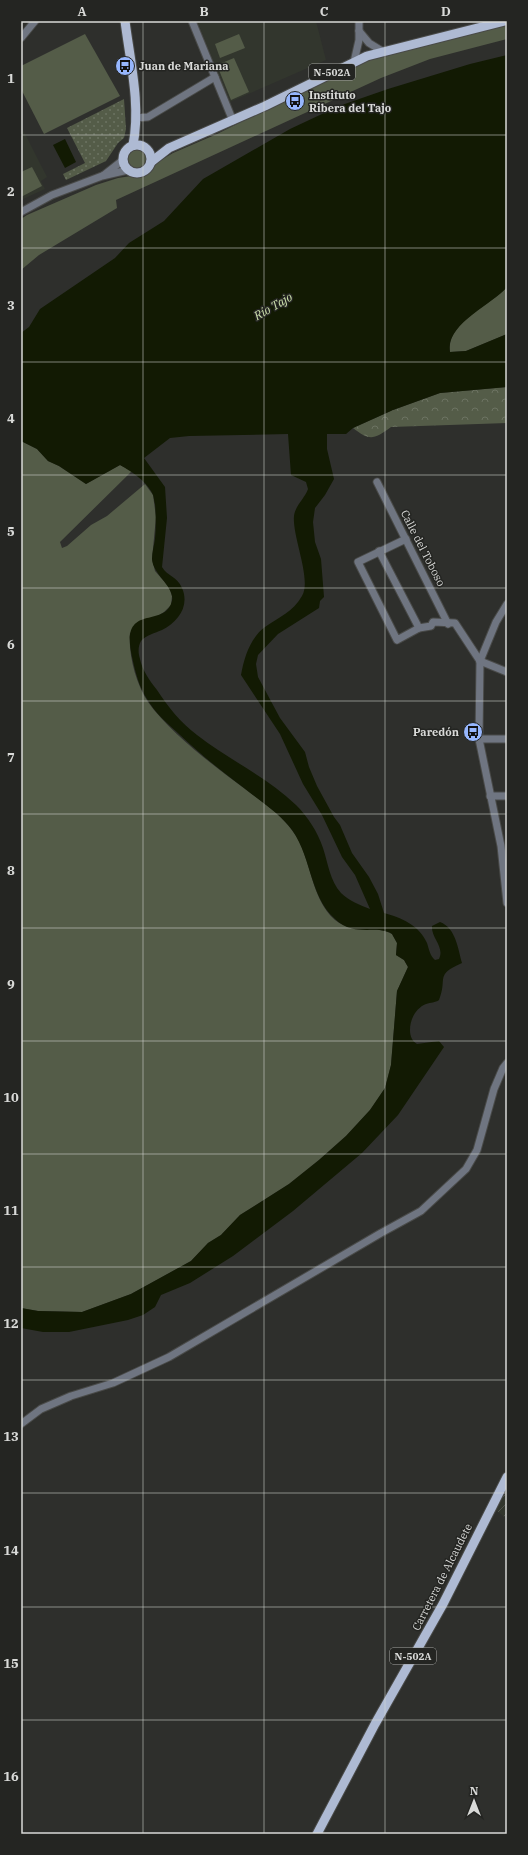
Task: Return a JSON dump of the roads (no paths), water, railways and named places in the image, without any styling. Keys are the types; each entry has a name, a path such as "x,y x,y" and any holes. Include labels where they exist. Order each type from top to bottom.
{"main road":[{"path":"125,21 136,120 141,146 151,155 151,162"},
{"name":"N-502A","path":"128,170 133,173 143,172 148,168 151,162 169,148 233,120 354,62 382,51 492,22 504,21"},
{"path":"128,170 123,160 124,152 141,146"},
{"name":"N-502A","path":"141,146 169,148"},
{"name":"Carretera de Alcaudete","path":"317,1834 375,1724 443,1604 507,1477"}],"street":[{"path":"21,38 34,21"},
{"path":"192,21 233,120"},
{"path":"354,62 360,31 359,21"},
{"path":"360,31 369,43 382,51"},
{"path":"136,120 148,116 215,77"},
{"path":"102,176 123,160"},
{"path":"21,212 52,195 102,176 128,170"},
{"name":"Calle del Toboso","path":"377,482 448,624"},
{"path":"406,539 358,562 397,640 419,628 430,626 433,622 455,624 480,661 507,672"},
{"path":"379,551 419,628"},
{"path":"507,604 496,622 480,661 479,739 490,796 504,846 507,904"},
{"path":"479,739 507,739"},
{"path":"490,796 507,796"},
{"path":"21,1424 41,1409 71,1396 113,1383 169,1357 421,1211 466,1169 477,1150 494,1089 503,1068 507,1063"}],"water":[{"name":"Río Tajo","path":"507,55 507,287 462,324 450,342 450,352 466,351 507,334 507,387 440,393 393,410 353,428 346,434 327,434 327,449 334,479 325,495 315,508 313,522 315,542 321,559 324,597 320,601 319,608 278,634 258,655 256,664 258,677 280,718 305,752 309,767 317,786 340,825 352,853 369,877 378,894 384,913 397,917 415,927 424,937 435,960 439,959 440,950 432,930 432,926 440,922 450,929 456,940 462,963 453,967 445,974 439,1000 419,1008 412,1018 410,1026 411,1036 417,1044 439,1041 444,1047 398,1115 362,1153 293,1211 233,1256 190,1283 161,1295 155,1307 143,1315 128,1320 69,1332 43,1332 21,1328 21,1308 38,1311 82,1312 131,1294 191,1261 208,1243 221,1235 240,1215 289,1184 346,1136 370,1110 385,1088 391,1065 397,991 408,967 404,960 396,955 397,943 392,934 379,930 350,928 335,919 326,909 320,898 302,848 288,825 273,810 195,749 162,718 147,699 136,673 132,657 130,640 132,629 136,623 143,619 159,615 166,611 171,604 172,598 168,587 153,565 152,559 156,526 155,504 151,490 143,481 120,465 86,484 59,466 48,461 37,449 21,441 21,333 29,327 40,309 115,258 129,243 164,221 203,179 290,129 339,106 388,89 470,64","holes":["288,434 291,475 306,482 308,489 296,509 294,516 294,525 305,580 304,589 302,596 294,606 285,614 265,627 255,637 248,649 241,675 280,734 303,784 322,815 342,857 355,875 370,909 348,898 337,888 318,836 308,819 296,805 273,786 209,744 180,720 170,709 149,679 141,663 139,654 141,641 173,623 181,613 184,601 184,595 180,584 162,567 167,518 165,487 144,458 170,438 189,436"]},
{"path":"65,139 76,162 65,168 53,145"}],"place":[{"name":"Juan de Mariana","path":"125,66"},
{"name":"Instituto Ribera del Tajo","path":"295,101"},
{"name":"Paredón","path":"473,732"}]}
